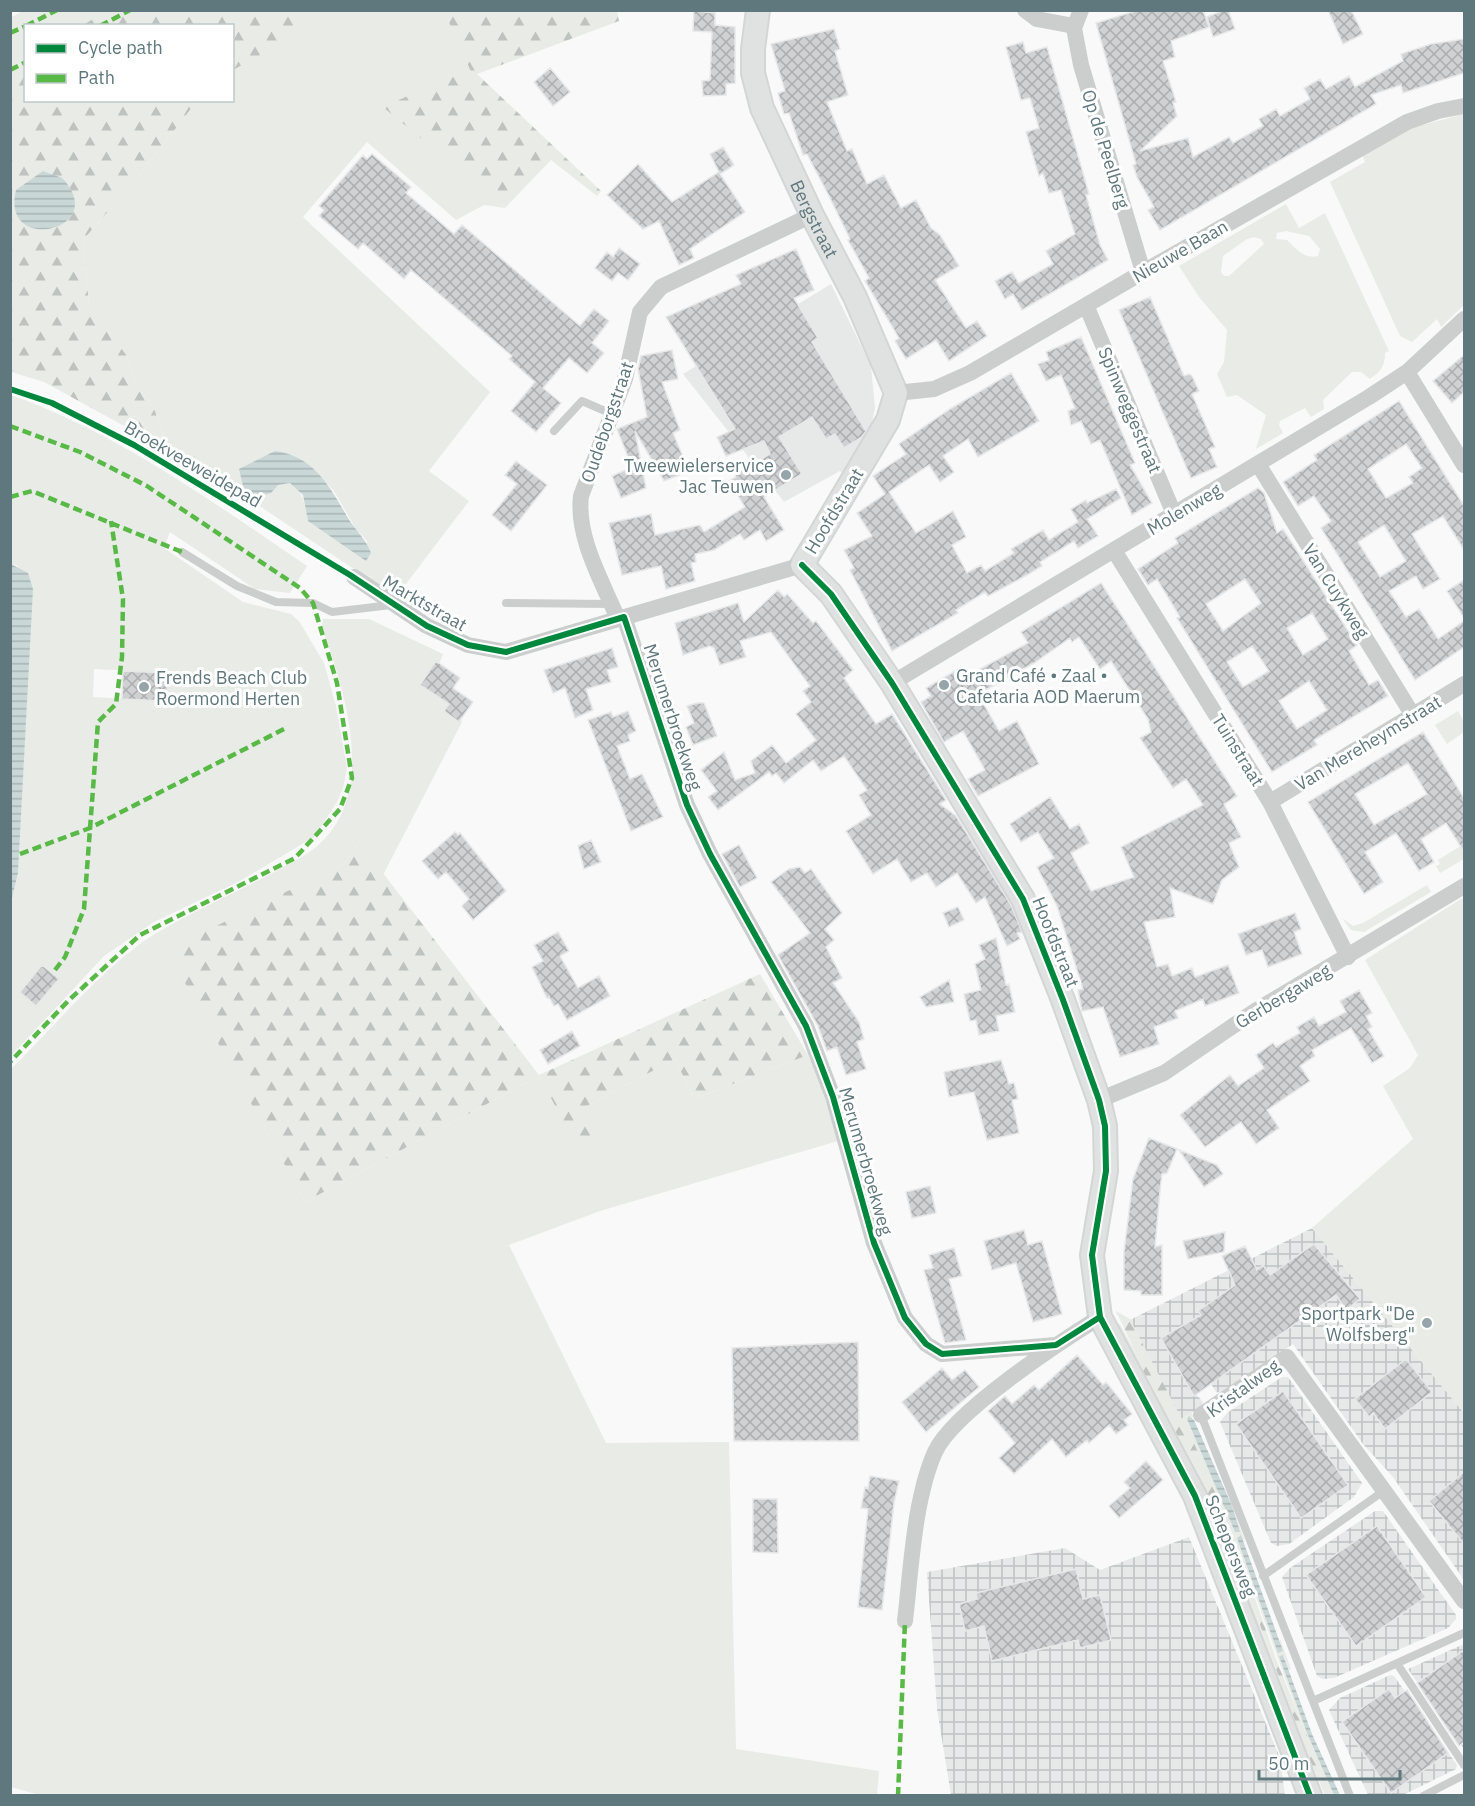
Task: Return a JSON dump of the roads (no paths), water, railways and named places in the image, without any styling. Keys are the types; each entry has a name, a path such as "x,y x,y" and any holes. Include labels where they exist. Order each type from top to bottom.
{"street":[{"name":"Bergstraat","path":"759,10 753,49 753,73 762,108 812,215 855,297 896,393"},
{"path":"1025,10 1037,19 1074,26 1081,10"},
{"name":"Op de Peelberg","path":"1074,26 1081,65 1143,272"},
{"name":"Nieuwe Baan","path":"896,393 934,389 970,373 1407,122 1438,111 1464,106"},
{"name":"Oudeborgstraat","path":"618,613 584,535 579,512 581,496 625,379 640,312 661,286 812,215"},
{"name":"Spinweggestraat","path":"1086,305 1174,514"},
{"name":"Molenweg","path":"892,683 1114,552 1407,372 1464,319"},
{"path":"1407,372 1464,465"},
{"name":"Hoofdstraat","path":"896,393 888,420 802,565 831,594 892,683 1023,899 1099,1100 1105,1126 1106,1171 1092,1255 1100,1317"},
{"name":"Van Cuykweg","path":"1258,464 1414,717"},
{"name":"Tuinstraat","path":"1114,552 1270,802 1348,957"},
{"name":"Marktstraat","path":"354,577 427,626 468,645 506,652 618,613 802,565"},
{"name":"Merumerbroekweg","path":"618,613 687,805 710,854 806,1026 833,1097 874,1242 905,1318 926,1344 942,1354 1056,1345"},
{"name":"Van Mereheymstraat","path":"1270,802 1414,717 1464,684"},
{"name":"Gerbergaweg","path":"1099,1100 1164,1072 1255,1011 1464,886"},
{"name":"Merumerbroekweg","path":"905,1621 919,1508 935,1452 950,1429 1056,1345 1100,1317"},
{"name":"Schepersweg","path":"1100,1317 1195,1496 1310,1796"},
{"name":"Kristalweg","path":"1201,1415 1287,1357 1464,1600"}],"lane":[{"path":"554,432 582,401 612,414"},
{"path":"182,552 237,586 276,602 313,603 332,612 392,604"},
{"path":"506,603 618,613"},
{"name":"Kristalweg","path":"1201,1415 1350,1796"},
{"path":"1263,1575 1385,1490"},
{"path":"1313,1701 1398,1665 1464,1633"},
{"path":"1398,1665 1464,1765"},
{"path":"1423,1796 1464,1775"}],"place":[{"name":"Tweewielerservice Jac Teuwen","path":"786,475"},
{"name":"Grand Café • Zaal • Cafetaria AOD Maerum","path":"944,685"},
{"name":"Frends Beach Club Roermond Herten","path":"144,687"},
{"name":"Sportpark \"De Wolfsberg\"","path":"1427,1323"}]}
